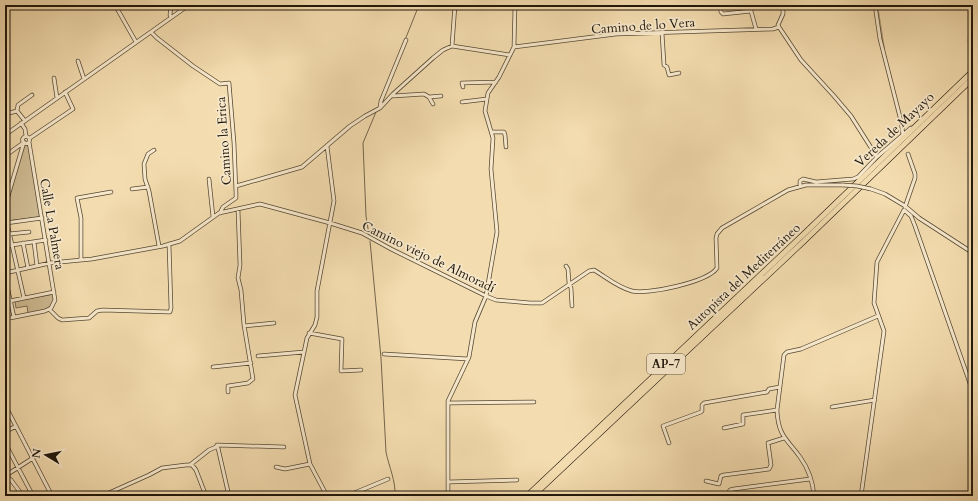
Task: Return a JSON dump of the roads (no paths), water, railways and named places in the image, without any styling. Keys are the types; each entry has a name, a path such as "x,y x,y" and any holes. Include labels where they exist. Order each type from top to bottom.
{"highway":[{"name":"Autopista del Mediterráneo","path":"527,496 806,232 973,70"},
{"name":"Autopista del Mediterráneo","path":"533,496 973,78"}],"street":[{"path":"115,5 136,42"},
{"path":"171,5 170,15 172,17"},
{"path":"5,135 189,5"},
{"path":"452,46 456,5"},
{"path":"448,496 448,403 468,359 475,322 486,296 497,232 491,169 493,142 492,132 485,111 488,94 514,47 515,5"},
{"path":"720,5 721,12 723,14 751,11 756,29"},
{"path":"783,5 783,14 778,27 801,60 830,90 851,116 877,156"},
{"path":"875,5 880,39 901,121 903,135"},
{"name":"Camino de lo Vera","path":"514,47 616,34 774,29 778,27"},
{"name":"Camino la Erica","path":"151,32 193,66 220,84 229,83 234,143 236,198 223,207 219,213"},
{"path":"662,33 664,64 667,67 669,75 679,73"},
{"path":"973,35 970,40 973,56"},
{"path":"380,108 381,101 406,40"},
{"path":"236,186 302,167 356,122 380,108 392,95 443,50 452,46 510,55"},
{"path":"78,61 84,79"},
{"name":"Vereda de Mayayo","path":"800,186 800,181 803,179 816,182 853,179 858,177 877,156 903,135 973,70"},
{"path":"54,78 57,98"},
{"path":"462,87 462,83 496,82"},
{"path":"5,156 26,143 73,109 65,92"},
{"path":"392,95 424,94 429,97 433,104"},
{"path":"25,121 17,111 18,105 32,95"},
{"path":"429,97 441,96"},
{"path":"462,102 487,99"},
{"path":"5,114 17,111"},
{"path":"21,123 29,140"},
{"path":"492,132 504,132 506,147"},
{"path":"5,206 24,143 23,139 26,136"},
{"name":"Calle La Palmera","path":"29,140 54,292 55,300 50,308"},
{"path":"326,146 334,201 317,291 317,317 315,325 307,338 295,395 310,464 327,496"},
{"path":"154,150 148,154 144,164 145,179 159,246"},
{"path":"861,496 884,331 874,303 877,262 904,210 915,178 908,154"},
{"path":"209,179 213,217"},
{"name":"Camino viejo de Almoradí","path":"5,273 50,263 81,260 169,244 180,241 219,213 260,204 362,233 486,296 503,300 542,303 589,271 594,270 616,284 630,291 636,292 662,289 692,282 712,273 716,268 716,238 719,231 777,195 788,190 800,186 843,185 871,189 885,194 973,253"},
{"path":"132,189 148,188"},
{"path":"81,260 81,218 77,198 111,192"},
{"path":"228,392 228,386 248,383 253,380 244,326 241,290 238,278 240,265 238,209"},
{"path":"904,210 910,216 915,226 973,392"},
{"path":"24,298 6,222 42,218"},
{"path":"9,234 29,232"},
{"path":"5,246 46,240"},
{"path":"34,242 37,266"},
{"path":"23,243 28,268"},
{"path":"5,319 45,311 50,308 58,318 62,320 88,318 97,311 103,310 170,312 169,244"},
{"path":"566,266 568,269 569,284 571,288 572,306"},
{"path":"5,277 14,317"},
{"path":"5,302 54,292"},
{"path":"814,496 807,468 784,438 779,426 777,410 784,355 786,352 801,349 878,316"},
{"path":"244,326 274,323"},
{"path":"309,333 342,339 342,371 361,370"},
{"path":"258,356 304,352"},
{"path":"384,354 468,359"},
{"path":"213,367 251,362"},
{"path":"669,442 663,426 701,412 702,405 704,404 767,392 769,389 780,387"},
{"path":"832,407 875,400"},
{"path":"448,403 534,402"},
{"path":"5,405 52,496"},
{"path":"724,428 743,424 743,415 777,410"},
{"path":"5,432 16,426"},
{"path":"706,481 719,484 721,476 724,475 769,469 771,465 768,443 784,438"},
{"path":"5,444 33,496"},
{"path":"102,496 162,468 190,465 217,445 284,448"},
{"path":"216,447 218,448 229,496"},
{"path":"23,496 6,475 33,458"},
{"path":"276,467 285,469 310,464"},
{"path":"190,465 196,470 206,496"},
{"path":"347,496 388,479"},
{"path":"728,496 730,490 734,489 810,479"},
{"path":"448,482 517,480"},
{"path":"5,491 8,496"}],"waterway":[{"path":"405,40 419,5"},
{"path":"877,5 884,49"},
{"path":"369,235 366,216 363,143 376,112"},
{"path":"902,120 904,128"},
{"path":"370,241 381,358 386,452 393,479 395,496"}]}
